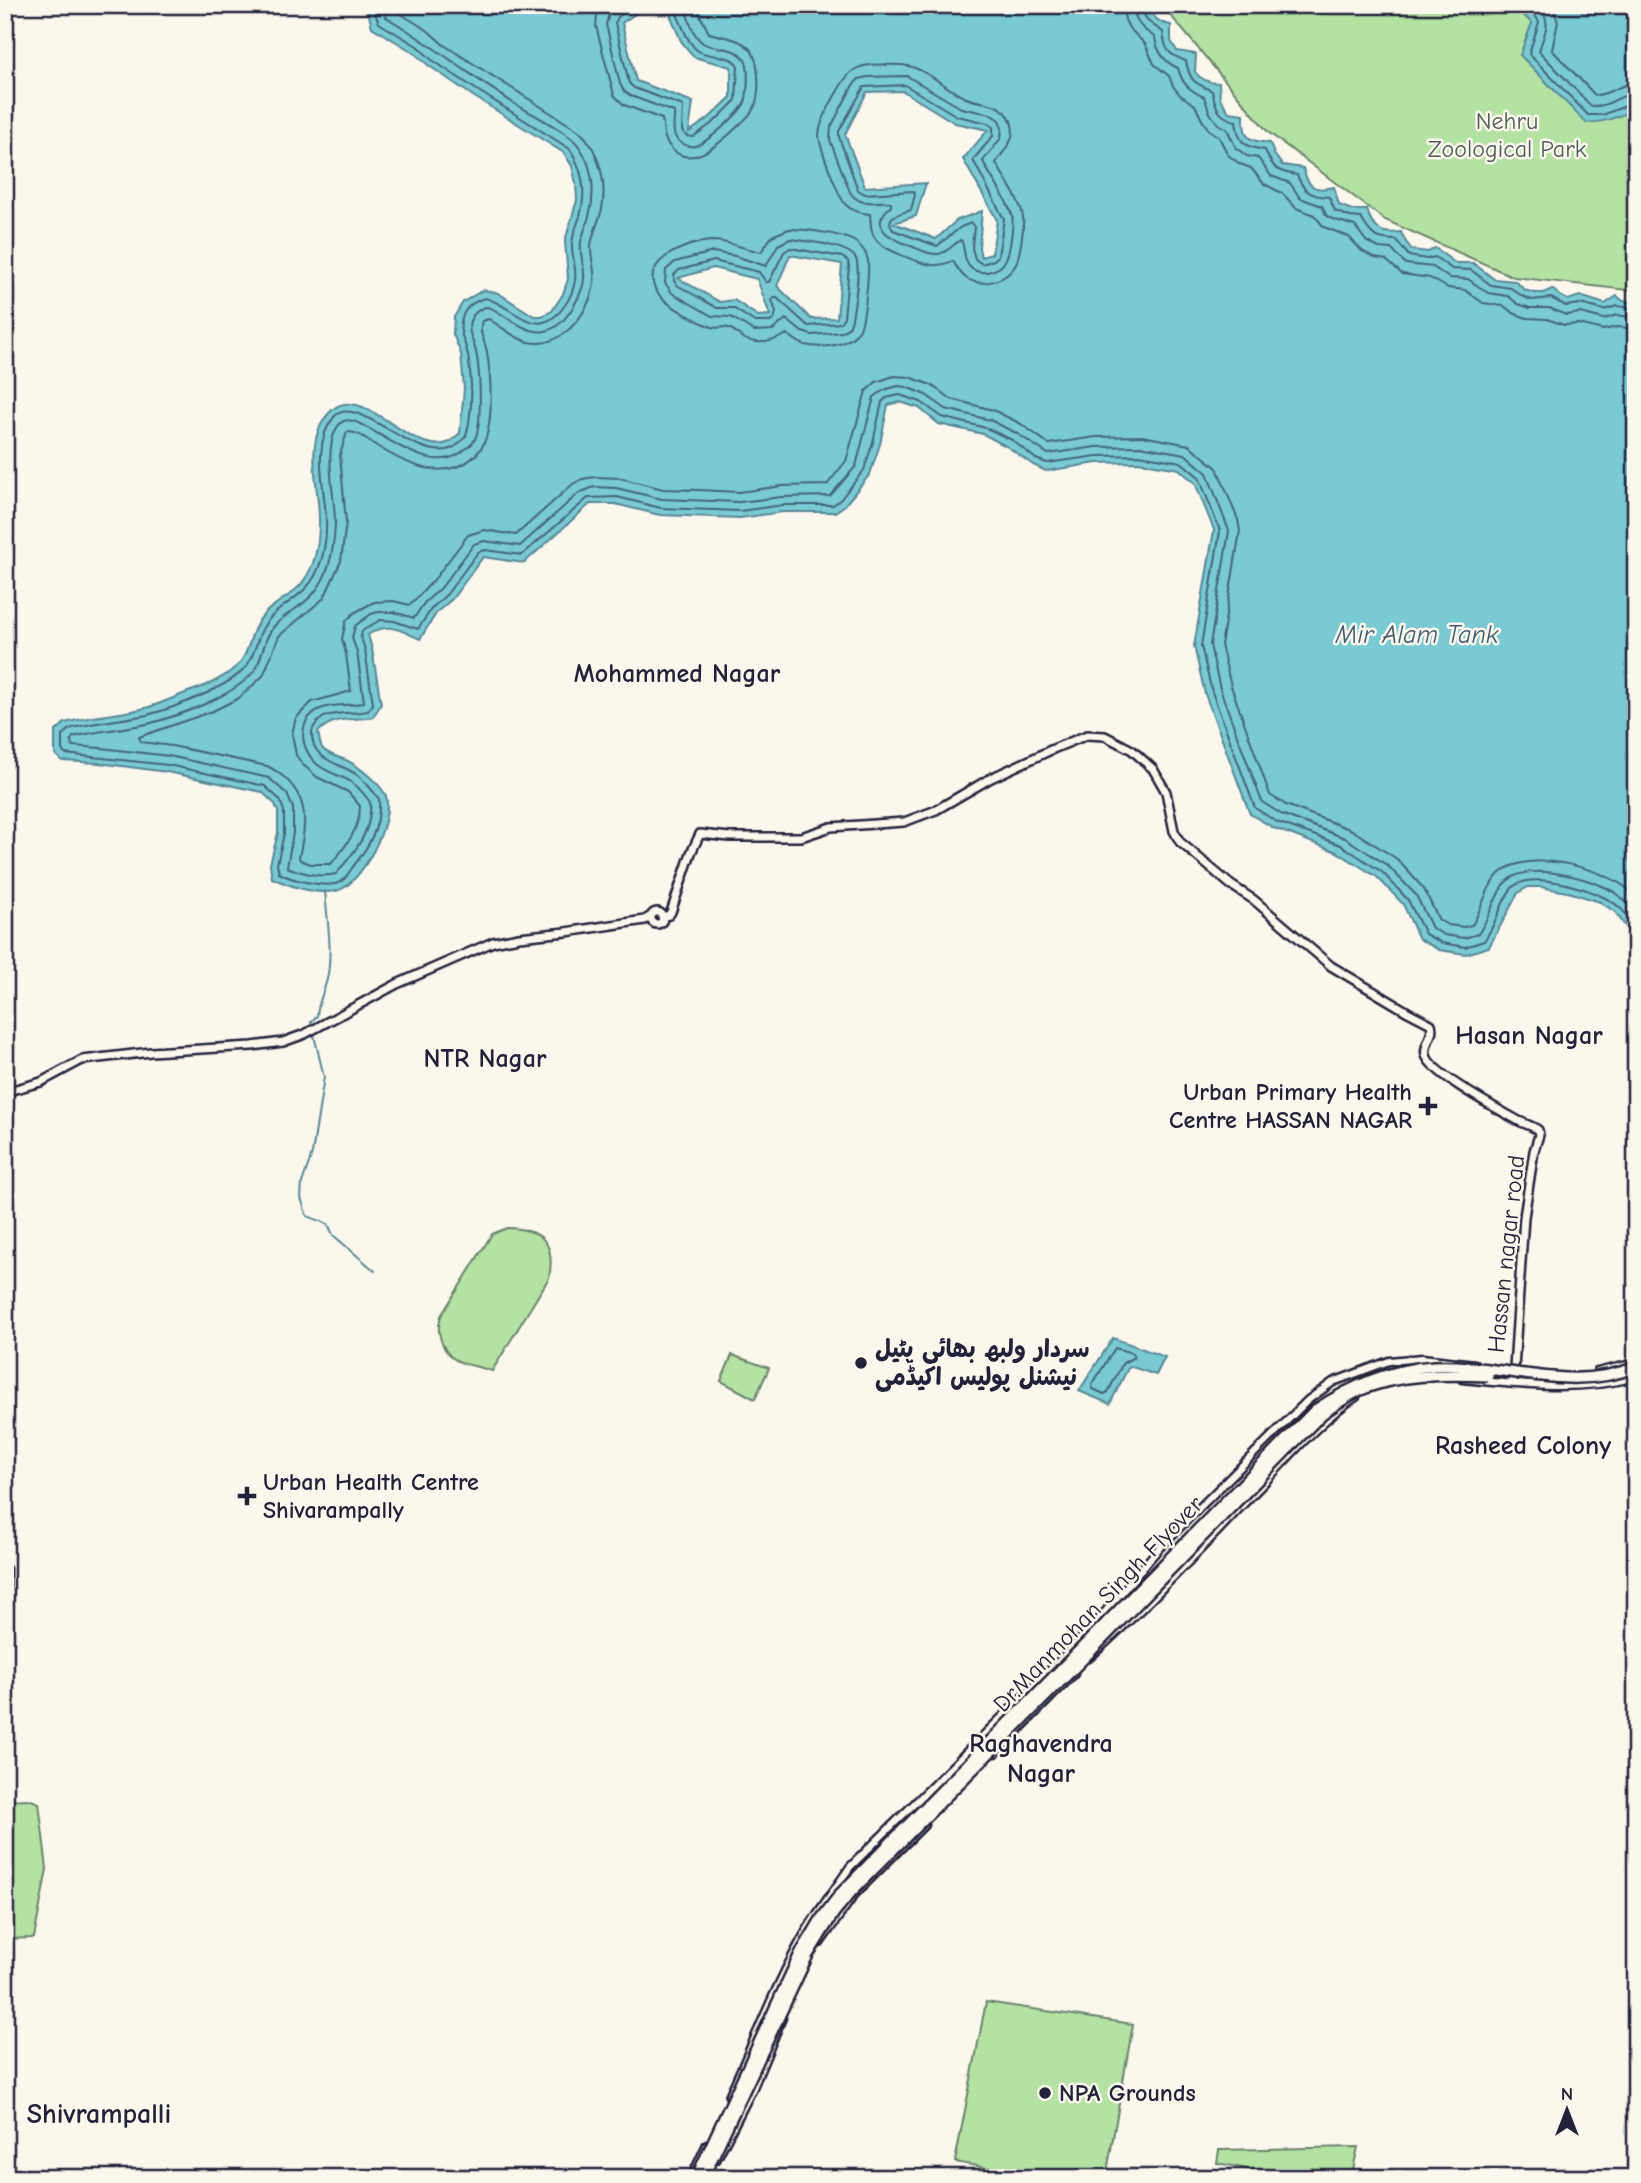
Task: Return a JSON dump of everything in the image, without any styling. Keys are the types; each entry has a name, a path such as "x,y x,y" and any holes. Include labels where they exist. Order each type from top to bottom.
{"highway":[{"name":"Dr.Manmohan Singh Flyover","path":"696,2178 800,1954 840,1894 1315,1410 1361,1383 1435,1366 1555,1378 1583,1378 1636,1365"},
{"name":"Dr.Manmohan Singh Flyover","path":"706,2178 808,1955 834,1913 853,1890 1087,1656 1322,1414 1358,1391 1410,1378 1446,1374 1583,1383 1636,1375"}],"main road":[{"name":"Hassan nagar road","path":"5,1092 41,1082 82,1060 283,1042 305,1034 397,984 478,947 508,938 652,919 660,923 662,917 671,912 700,834 730,837 801,837 831,827 904,822 925,815 991,778 1053,749 1095,734 1105,736 1132,750 1153,769 1167,792 1174,831 1180,842 1231,885 1254,900 1331,966 1427,1021 1433,1027 1426,1055 1437,1068 1469,1092 1538,1130 1524,1217 1513,1383"},
{"path":"5,1569 5,1596"}],"street":[{"path":"691,2178 775,1991 807,1929 850,1867 1095,1624 1160,1547 1296,1410 1333,1382 1388,1361 1422,1358 1461,1361 1514,1372 1578,1375 1636,1365"},
{"path":"706,2178 752,2090 790,1996 823,1939 855,1895 1134,1616 1311,1432 1337,1409 1367,1391 1419,1379 1453,1378 1568,1387 1600,1384 1636,1375"},
{"path":"971,1747 985,1763"}],"green space":[{"name":"Nehru Zoological Park","path":"1162,5 1636,5 1636,291 1514,277 1385,220 1268,132"},
{"path":"507,1228 529,1231 544,1240 551,1266 549,1278 492,1371 462,1363 451,1356 442,1343 439,1326 441,1316 492,1234"},
{"path":"732,1355 769,1368 755,1399 721,1381"},
{"path":"28,1799 39,1803 47,1869 34,1938 5,1939 5,1800"},
{"name":"NPA Grounds","path":"986,2002 1133,2024 1106,2178 1041,2178 955,2162"},
{"path":"1358,2147 1351,2178 1291,2178 1217,2163 1219,2150"}],"water":[{"name":"Mir Alam Tank","path":"369,5 1149,5 1156,19 1171,25 1171,41 1177,51 1196,54 1197,75 1219,83 1220,98 1229,112 1244,114 1244,128 1248,137 1270,143 1282,165 1303,168 1307,180 1313,186 1321,189 1334,187 1339,205 1352,210 1367,210 1372,222 1379,229 1401,232 1412,250 1428,252 1435,248 1455,263 1473,263 1494,279 1515,281 1525,290 1534,293 1544,293 1552,289 1568,300 1580,296 1605,304 1617,296 1623,301 1636,302 1636,941 1615,912 1600,902 1541,887 1528,887 1518,893 1489,947 1466,954 1439,950 1419,939 1403,904 1377,877 1337,852 1274,828 1250,814 1205,694 1194,646 1214,530 1195,483 1179,469 1138,462 1097,463 1046,471 983,434 939,424 919,408 900,402 888,405 880,444 870,474 845,505 835,512 783,512 740,518 660,515 615,504 590,504 524,563 483,557 452,599 437,612 420,639 394,628 382,628 368,635 381,704 373,717 337,721 318,732 324,750 346,760 369,776 386,796 385,821 380,836 365,865 346,887 328,892 312,891 272,878 270,864 278,833 278,812 275,804 262,792 167,772 62,761 55,754 55,732 65,723 149,707 222,677 243,659 256,626 265,613 302,583 313,562 318,538 319,508 314,463 317,435 332,410 344,404 357,405 418,439 433,444 449,442 460,433 464,389 461,354 453,334 454,317 463,302 483,290 498,293 534,316 542,316 552,311 563,294 568,279 565,241 577,200 572,166 564,153 473,96 413,52 372,27","holes":["645,7 670,14 681,41 694,57 731,67 731,97 689,132 693,102 636,81 622,23","903,91 955,123 988,130 963,159 997,220 992,254 981,257 979,248 982,211 957,220 936,239 894,223 916,216 926,183 865,187 845,134 867,92","790,255 842,264 837,318 811,319 777,286","713,268 757,279 770,315 758,316 734,300 720,302 678,278"]},
{"path":"1453,5 1620,5 1624,13 1636,23 1636,107 1612,119 1586,123 1520,55 1532,23 1514,7 1464,10"},
{"path":"1113,1338 1165,1357 1156,1375 1129,1366 1110,1404 1079,1391"}],"waterway":[{"path":"312,1025 311,1022 317,1016 329,968 325,891"},
{"path":"314,1035 324,1077 312,1154 302,1183 301,1198 307,1216 328,1224 333,1235 375,1271"}],"place":[{"name":"Urban Primary Health Centre HASSAN NAGAR","path":"1428,1106"},
{"name":"سردار ولبھ بھائی پٹیل نیشنل پولیس اکیڈمی","path":"861,1363"},
{"name":"Urban Health Centre Shivarampally","path":"247,1496"},
{"name":"NPA Grounds","path":"1045,2093"}],"district":[{"name":"Mohammed Nagar","path":"677,674"},
{"name":"Hasan Nagar","path":"1529,1036"},
{"name":"NTR Nagar","path":"485,1059"},
{"name":"Rasheed Colony","path":"1523,1446"},
{"name":"Raghavendra Nagar","path":"1041,1759"},
{"name":"Shivrampalli","path":"99,2114"}]}
